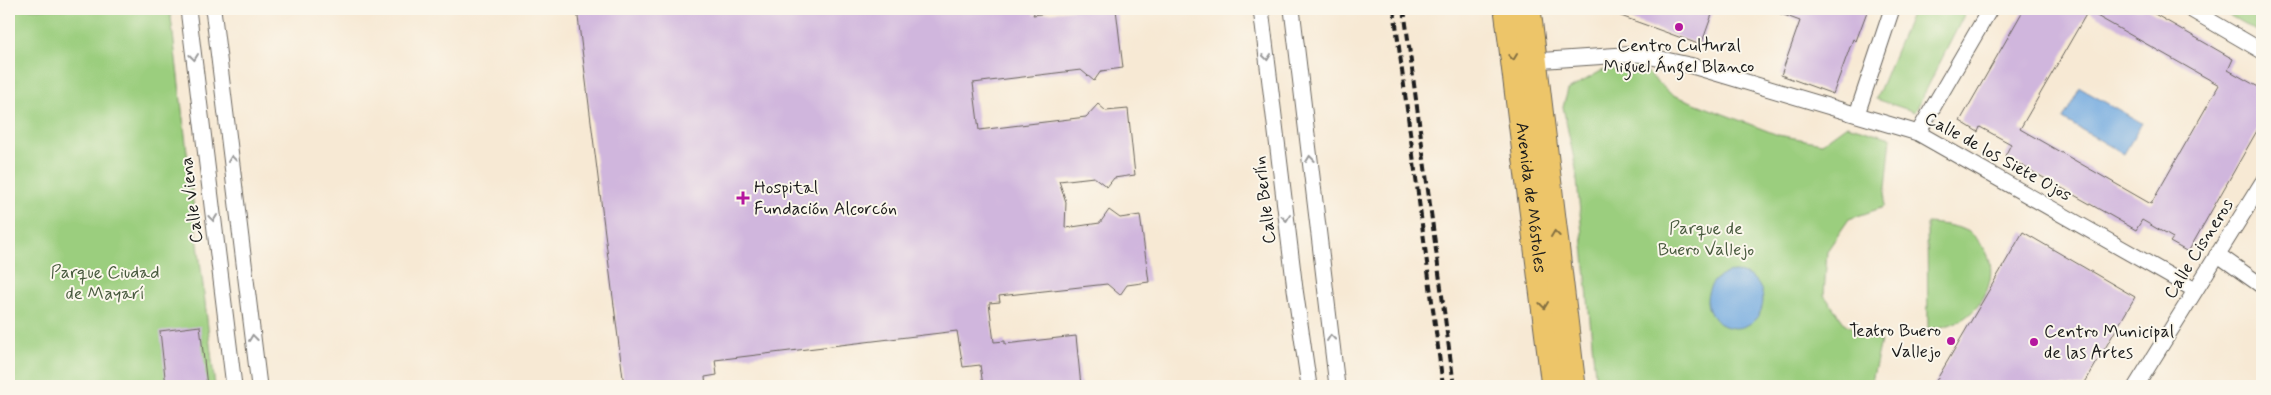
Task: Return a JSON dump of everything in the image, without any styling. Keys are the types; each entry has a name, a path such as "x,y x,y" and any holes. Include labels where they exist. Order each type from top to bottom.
{"main road":[{"name":"Avenida de Móstoles","path":"1506,9 1554,386"},
{"name":"Avenida de Móstoles","path":"1528,9 1573,386"}],"street":[{"name":"Calle Viena","path":"188,9 234,386"},
{"path":"213,9 259,386"},
{"name":"Calle Berlín","path":"1261,9 1309,386"},
{"path":"1292,9 1337,386"},
{"path":"1857,114 1892,9"},
{"path":"1918,133 1990,9"},
{"path":"2190,9 2262,51"},
{"name":"Calle de los Siete Ojos","path":"1534,61 1638,54 1689,65 1918,133 2195,290"},
{"name":"Calle Cisneros","path":"2136,386 2262,183"},
{"path":"2217,254 2262,286"}],"green space":[{"name":"Parque Ciudad de Mayarí","path":"9,9 170,9 215,386 9,386"},
{"path":"1913,9 1967,9 1915,112 1876,99"},
{"path":"2218,9 2256,9 2262,14 2262,34"},
{"name":"Parque de Buero Vallejo","path":"1639,65 1671,94 1778,135 1822,143 1847,125 1891,138 1884,207 1849,219 1827,251 1824,295 1845,324 1881,341 1871,386 1596,386 1576,169 1563,107 1568,90 1601,71"},
{"path":"1927,223 1956,227 1971,233 1984,248 1989,257 1991,267 1988,288 1970,314 1953,323 1928,329"}],"water":[{"path":"2080,88 2142,123 2124,154 2063,119"},
{"path":"1729,272 1741,272 1751,276 1759,284 1763,300 1759,316 1751,324 1741,328 1729,328 1719,324 1711,316 1707,306 1707,294 1711,284 1719,276"}],"building":[{"path":"577,9 1036,9 1033,15 1078,9 1116,9 1123,68 1101,71 1094,81 1081,70 973,83 979,130 1086,117 1098,104 1106,111 1128,109 1135,175 1114,178 1107,187 1094,177 1059,181 1066,202 1065,228 1100,223 1109,210 1120,218 1140,215 1149,282 1127,285 1120,295 1107,284 999,296 1000,302 989,303 994,342 1005,341 1005,344 1076,336 1081,386 983,386 980,365 963,367 957,331 715,360 717,375 705,377 706,386 624,386"},
{"name":"Centro Cultural Miguel Ángel Blanco","path":"1608,9 1714,9 1701,45 1607,11"},
{"path":"1773,9 1868,9 1856,41 1853,39 1833,94 1781,75 1800,21 1773,11"},
{"path":"2024,9 2146,9 2233,59 2228,70 2262,89 2262,122 2188,252 2170,242 2173,238 2142,220 2136,230 2005,156 2011,144 1980,127 1978,132 1960,121","holes":["2088,11 2219,85 2151,204 2020,129"]},
{"name":"Centro Municipal de las Artes","path":"2023,232 2135,297 2083,386 1933,386"},
{"path":"200,326 207,386 166,386 160,331"}],"railway":[{"path":"1394,9 1443,386"},
{"path":"1404,9 1454,386"}],"place":[{"name":"Centro Cultural Miguel Ángel Blanco","path":"1679,27"},
{"name":"Hospital Fundación Alcorcón","path":"743,198"},
{"name":"Teatro Buero Vallejo","path":"1951,341"},
{"name":"Centro Municipal de las Artes","path":"2034,342"}]}
